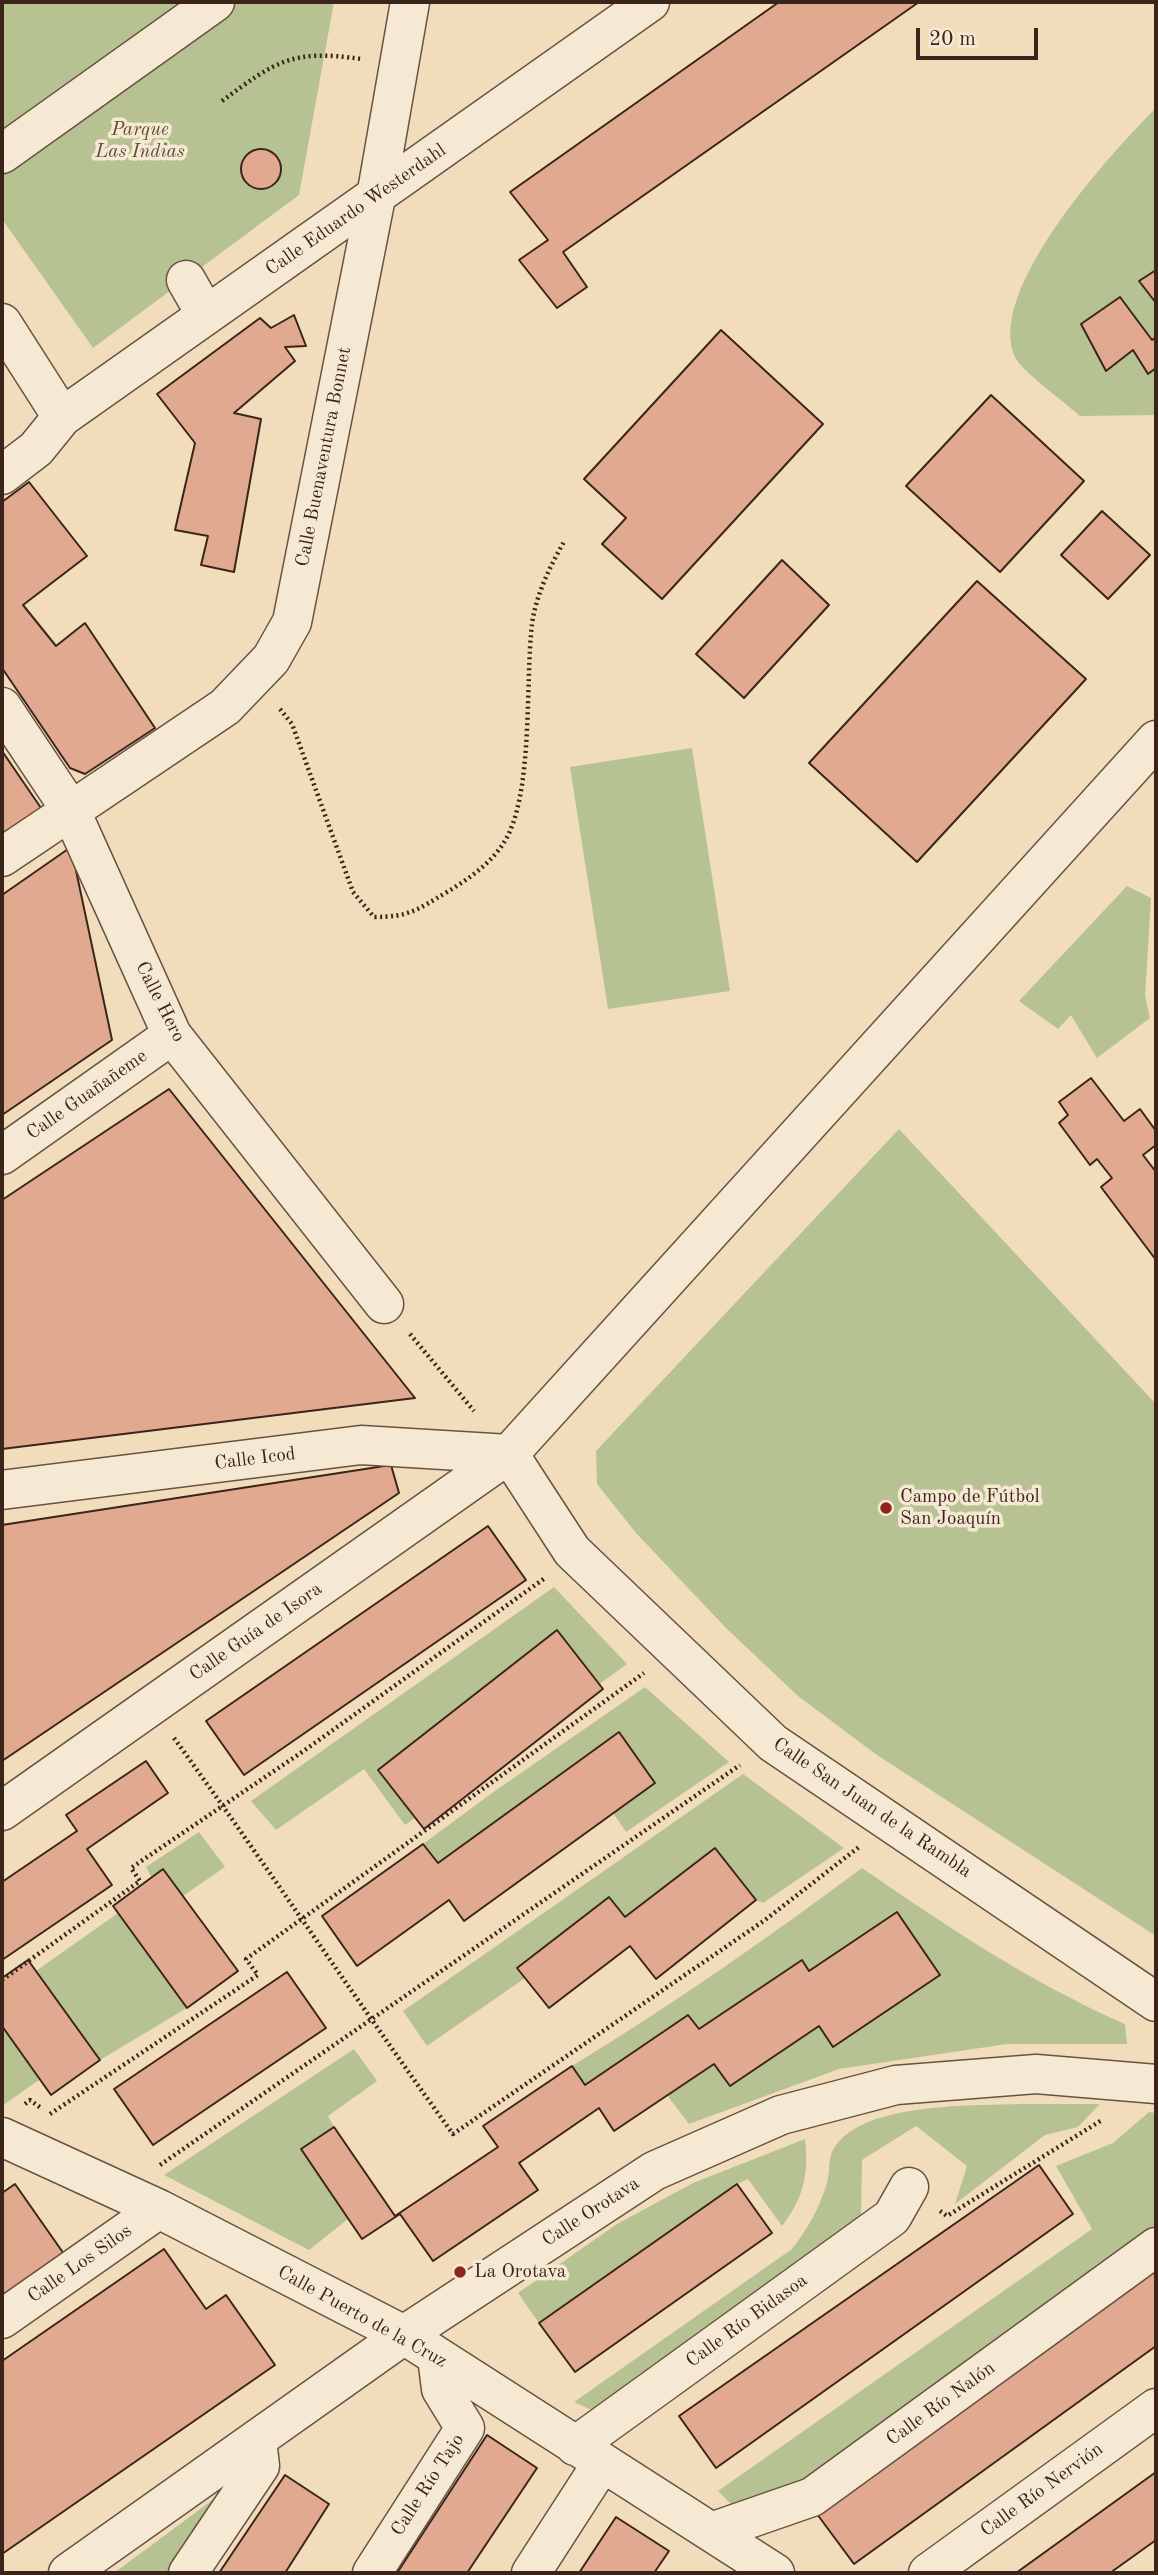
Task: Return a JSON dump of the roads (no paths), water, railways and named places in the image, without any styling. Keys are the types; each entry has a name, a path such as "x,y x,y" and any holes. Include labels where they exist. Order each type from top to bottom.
{"street":[{"path":"2,154 215,2"},
{"name":"Calle Buenaventura Bonnet","path":"2,857 225,707 271,659 292,622 376,197 410,2"},
{"name":"Calle Eduardo Westerdahl","path":"2,475 36,449 62,416 650,2"},
{"path":"186,280 206,315"},
{"path":"2,323 62,416"},
{"name":"Calle Hero","path":"2,707 70,809 172,1035 384,1304"},
{"name":"Calle Guía de Isora","path":"2,1811 509,1454 1156,740"},
{"name":"Calle Guañañeme","path":"2,1155 172,1035"},
{"name":"Calle Icod","path":"2,1490 361,1445 509,1454"},
{"name":"Calle San Juan de la Rambla","path":"509,1454 577,1555 773,1742 1156,2002"},
{"name":"Calle Orotava","path":"68,2573 404,2335 654,2171 781,2115 896,2085 1036,2074 1147,2083"},
{"name":"Calle Puerto de la Cruz","path":"11,2121 121,2192 404,2335 588,2454 720,2549 775,2573"},
{"name":"Calle Río Bidasoa","path":"588,2454 892,2217 909,2187"},
{"name":"Calle Los Silos","path":"2,2319 159,2209"},
{"name":"Calle Río Nalón","path":"720,2549 812,2497 1156,2247"},
{"name":"Calle Río Tajo","path":"372,2573 465,2428 441,2389 437,2357"},
{"name":"Calle Río Nervión","path":"928,2573 1156,2408"},
{"path":"188,2573 260,2466 257,2439"},
{"path":"531,2573 588,2454"}],"place":[{"name":"Campo de Fútbol San Joaquín","path":"886,1508"},
{"name":"La Orotava","path":"460,2272"}],"park label":[{"name":"Parque Las Indias","path":"140,141"}]}
